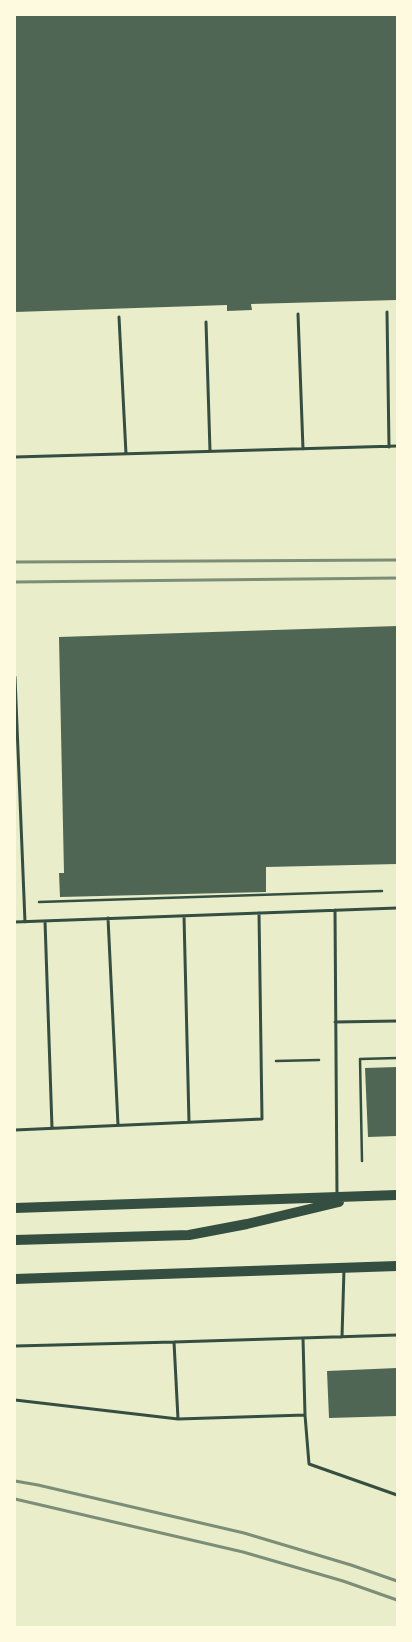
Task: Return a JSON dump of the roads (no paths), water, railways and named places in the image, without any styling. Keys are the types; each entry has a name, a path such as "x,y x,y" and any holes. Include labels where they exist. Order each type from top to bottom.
{"main road":[{"path":"15,1240 189,1235 247,1224 337,1200 361,1196 397,1195"},
{"path":"15,1208 337,1200"},
{"path":"15,1279 397,1266"}],"lane":[{"path":"387,312 390,447"},
{"path":"298,314 303,449"},
{"path":"119,317 126,454"},
{"path":"206,322 210,451"},
{"path":"15,457 397,446"},
{"path":"15,677 25,922"},
{"path":"15,922 397,908"},
{"path":"335,910 337,1200"},
{"path":"15,1130 262,1119 259,913"},
{"path":"184,916 189,1122"},
{"path":"108,918 118,1125"},
{"path":"45,921 52,1128"},
{"path":"335,1022 397,1021"},
{"path":"342,1337 344,1267"},
{"path":"15,1346 397,1335"},
{"path":"303,1338 305,1415 309,1464 397,1494"},
{"path":"174,1342 178,1419"},
{"path":"15,1400 178,1419 305,1415"}],"railway":[{"path":"15,562 397,560"},
{"path":"15,582 397,578"},
{"path":"15,1481 244,1533 351,1565 397,1581"},
{"path":"15,1499 243,1552 343,1581 397,1600"}]}
